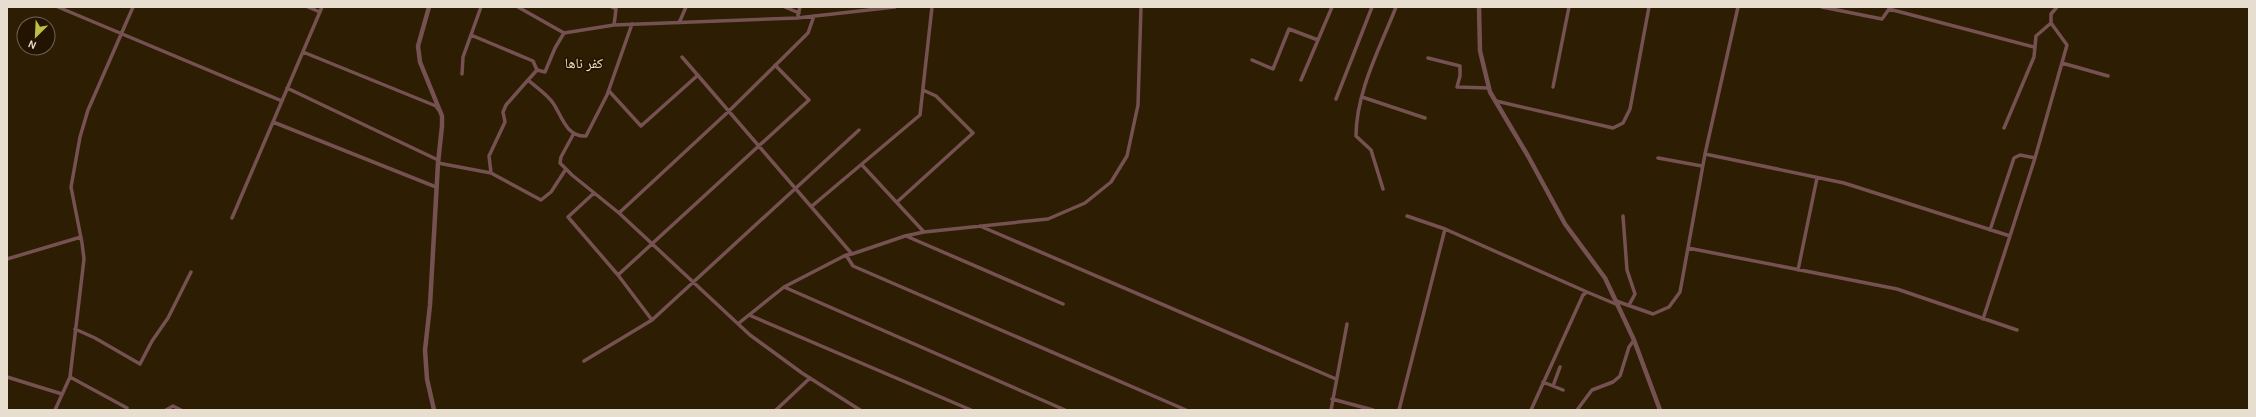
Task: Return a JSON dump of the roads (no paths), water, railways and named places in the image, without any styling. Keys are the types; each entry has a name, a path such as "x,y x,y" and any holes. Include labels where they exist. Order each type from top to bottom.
{"street":[{"path":"58,7 282,101"},
{"path":"55,410 70,377 84,259 71,187 80,137 88,110 133,7"},
{"path":"308,7 320,12"},
{"path":"232,218 322,7"},
{"path":"429,7 418,46 420,62 442,116 436,187 430,305 425,350 427,378 434,410"},
{"path":"462,74 463,57 481,7"},
{"path":"518,7 564,32 614,25 796,18 895,7"},
{"path":"612,7 616,9 614,25"},
{"path":"679,23 686,7"},
{"path":"785,7 799,13"},
{"path":"796,18 800,7"},
{"path":"812,206 920,115 932,7"},
{"path":"739,323 784,287 846,255 905,236 924,232 1048,219 1085,204 1111,182 1127,156 1138,105 1141,7"},
{"path":"1301,80 1332,7"},
{"path":"1336,99 1372,7"},
{"path":"1383,189 1371,150 1356,136 1356,116 1396,7"},
{"path":"1479,7 1480,51 1489,88 1565,224 1605,278 1634,340 1660,410"},
{"path":"1553,87 1569,7"},
{"path":"1496,101 1613,128 1623,123 1630,109 1649,7"},
{"path":"1407,216 1445,229 1587,292 1617,303 1629,305 1653,314 1669,307 1680,292 1702,166 1738,7"},
{"path":"1822,7 1882,19 1889,9 2034,47"},
{"path":"1984,319 2036,158 2067,45 2051,23 2052,14 2057,7"},
{"path":"619,213 728,111 808,33 814,16"},
{"path":"2004,128 2034,57 2036,36 2051,23"},
{"path":"528,80 553,102 564,125 574,133 586,136 609,91 632,24"},
{"path":"1252,60 1273,69 1289,29 1318,40"},
{"path":"537,70 545,72 555,48 564,32"},
{"path":"470,35 533,60 537,70"},
{"path":"303,52 436,106 442,116"},
{"path":"682,57 852,254"},
{"path":"1428,58 1460,66 1460,76 1457,87 1489,88"},
{"path":"2062,63 2108,76"},
{"path":"618,274 760,147 809,100 775,66"},
{"path":"491,173 489,156 505,122 503,112 506,105 537,70"},
{"path":"609,91 641,126 698,75"},
{"path":"287,88 438,161 491,173 541,200 551,192 566,169"},
{"path":"897,202 973,133 936,96 923,90"},
{"path":"1362,97 1425,118"},
{"path":"273,122 436,187"},
{"path":"584,361 652,320 859,130"},
{"path":"574,133 561,157 560,162 566,169 619,213 739,323 750,335 810,378 856,406 860,410"},
{"path":"1705,154 1844,183 2010,236"},
{"path":"1990,230 2014,158 2020,155 2036,158"},
{"path":"1658,158 1702,166"},
{"path":"862,165 924,232"},
{"path":"1798,270 1817,178"},
{"path":"594,193 568,217 618,274 652,320"},
{"path":"1622,216 1627,270 1635,294 1629,305"},
{"path":"980,226 1336,379"},
{"path":"1399,410 1445,229"},
{"path":"7,259 81,236"},
{"path":"905,236 1063,304"},
{"path":"1688,248 1897,289 2017,330"},
{"path":"846,255 853,266 1186,410"},
{"path":"75,329 95,338 140,364 152,341 168,318 190,272"},
{"path":"784,287 1065,410"},
{"path":"1531,410 1583,295 1587,292"},
{"path":"749,315 971,410"},
{"path":"1330,410 1347,324"},
{"path":"1577,410 1592,390 1613,382 1620,376 1629,347 1634,340"},
{"path":"1554,386 1560,367"},
{"path":"7,377 62,394"},
{"path":"70,377 127,408"},
{"path":"776,410 810,378"},
{"path":"1543,382 1564,390"},
{"path":"1332,399 1373,410"},
{"path":"166,410 173,406 181,410"},
{"path":"852,410 856,406"}],"district":[{"name":"كفر ناها","path":"584,63"}]}
